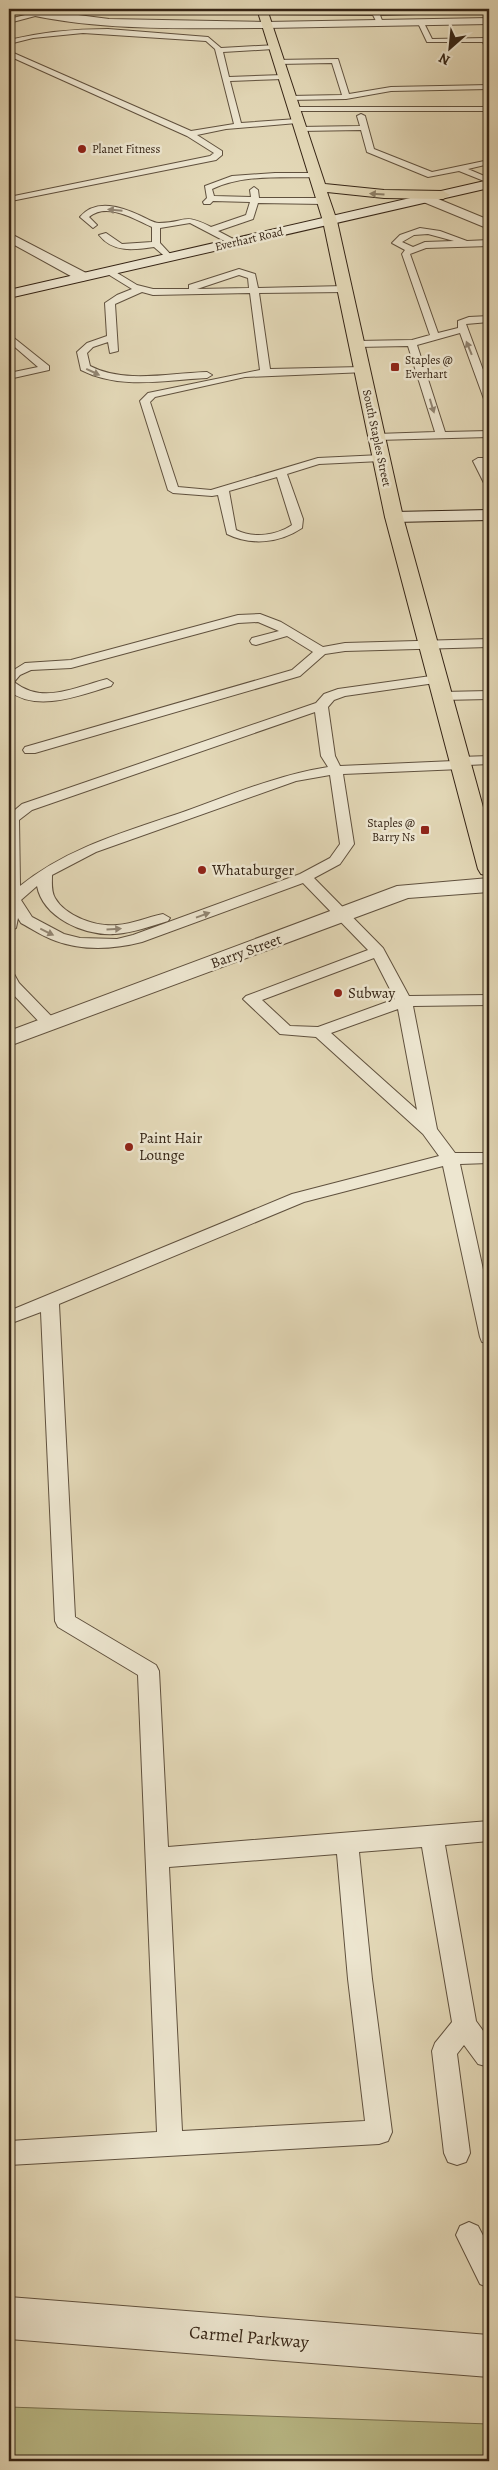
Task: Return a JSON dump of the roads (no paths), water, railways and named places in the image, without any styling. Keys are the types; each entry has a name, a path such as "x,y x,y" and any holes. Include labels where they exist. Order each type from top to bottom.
{"main road":[{"name":"South Staples Street","path":"262,10 330,221 394,518 461,763 486,844 489,869"},
{"path":"317,181 384,194 443,194"}],"street":[{"path":"17,9 37,14 143,24 266,25 378,18 422,23 485,25"},
{"name":"Everhart Road","path":"9,294 489,183"},
{"path":"426,198 489,225"},
{"path":"9,237 84,277"},
{"path":"394,518 489,515"},
{"name":"Barry Street","path":"9,1040 405,891 489,885"},
{"name":"Carmel Parkway","path":"9,2318 489,2356"}],"lane":[{"path":"262,10 320,10 378,18 441,10 489,10"},
{"path":"9,20 37,14"},
{"path":"75,31 90,20"},
{"path":"422,23 429,41 488,43 485,25"},
{"path":"132,34 143,24"},
{"path":"9,42 22,38 75,31 208,39 218,50 238,126"},
{"path":"218,50 273,47"},
{"path":"9,53 190,134 219,153 212,158 14,199"},
{"path":"278,62 335,61 346,97"},
{"path":"226,79 283,77"},
{"path":"190,134 295,114 346,97 391,89 489,87"},
{"path":"295,114 489,109"},
{"path":"295,114 364,128"},
{"path":"361,116 370,150 431,175 489,162"},
{"path":"461,169 489,183"},
{"path":"317,181 253,177 235,178 217,182 208,188 209,200 230,202 323,200"},
{"path":"208,226 250,217 255,200 253,177"},
{"path":"93,225 84,216 86,213 94,210 114,208 126,211 156,226 191,215 234,243"},
{"path":"156,226 156,244 169,258"},
{"path":"411,249 396,243 403,235 428,230 438,231 468,244"},
{"path":"103,235 108,242 117,246 139,247 156,244"},
{"path":"435,337 406,254 411,249 425,245 489,243"},
{"path":"109,271 134,287 174,292 345,289"},
{"path":"174,292 239,272 252,276 266,372"},
{"path":"113,351 110,303 142,289"},
{"path":"489,319 469,320 460,323 489,399"},
{"path":"356,344 412,343 462,330"},
{"path":"113,337 90,345 82,352 85,368 94,374 116,374 137,378 362,370"},
{"path":"9,338 45,368 9,376"},
{"path":"412,343 441,435"},
{"path":"232,375 152,395 145,401 173,490 212,493 318,461 381,458"},
{"path":"137,378 159,394"},
{"path":"377,437 489,434"},
{"path":"489,461 478,461 489,483"},
{"path":"222,490 231,532 240,538 254,540 292,531 298,526 297,519 281,472"},
{"path":"9,680 16,672 29,666 71,664 238,619 260,618 321,650"},
{"path":"256,641 289,632"},
{"path":"30,750 296,673 321,650 345,647 489,643"},
{"path":"9,685 24,695 50,698 107,683"},
{"path":"9,928 13,899 12,819 18,812 27,807 321,706 330,698 343,692 440,688 489,694"},
{"path":"13,899 26,920 52,935 80,942 117,943 137,939 302,879 336,861 344,853 347,844 336,770 328,756 321,706"},
{"path":"13,899 45,873 91,849 293,777 336,770 489,760"},
{"path":"45,873 45,890 51,901 64,914 78,923 109,930 142,925 277,875 302,879 344,914 378,951 404,1001 428,1130"},
{"path":"378,951 252,999 286,1031 320,1032 404,1001 489,1000"},
{"path":"9,977 12,985 50,1024"},
{"path":"320,1032 428,1130 450,1159 489,1337"},
{"path":"9,1318 298,1198 450,1159 489,1158"},
{"path":"50,1301 65,1621 148,1671 155,1858 170,2144"},
{"path":"155,1858 489,1831"},
{"path":"432,1836 465,2025 487,2056"},
{"path":"9,2153 379,2132 360,1979 347,1843"},
{"path":"457,2153 444,2051 465,2025"},
{"path":"469,2235 489,2275"}],"place":[{"name":"Planet Fitness","path":"82,149"},
{"name":"Staples @ Everhart","path":"395,367"},
{"name":"Staples @ Barry Ns","path":"425,830"},
{"name":"Whataburger","path":"202,870"},
{"name":"Subway","path":"338,993"},
{"name":"Paint Hair Lounge","path":"129,1147"}]}
